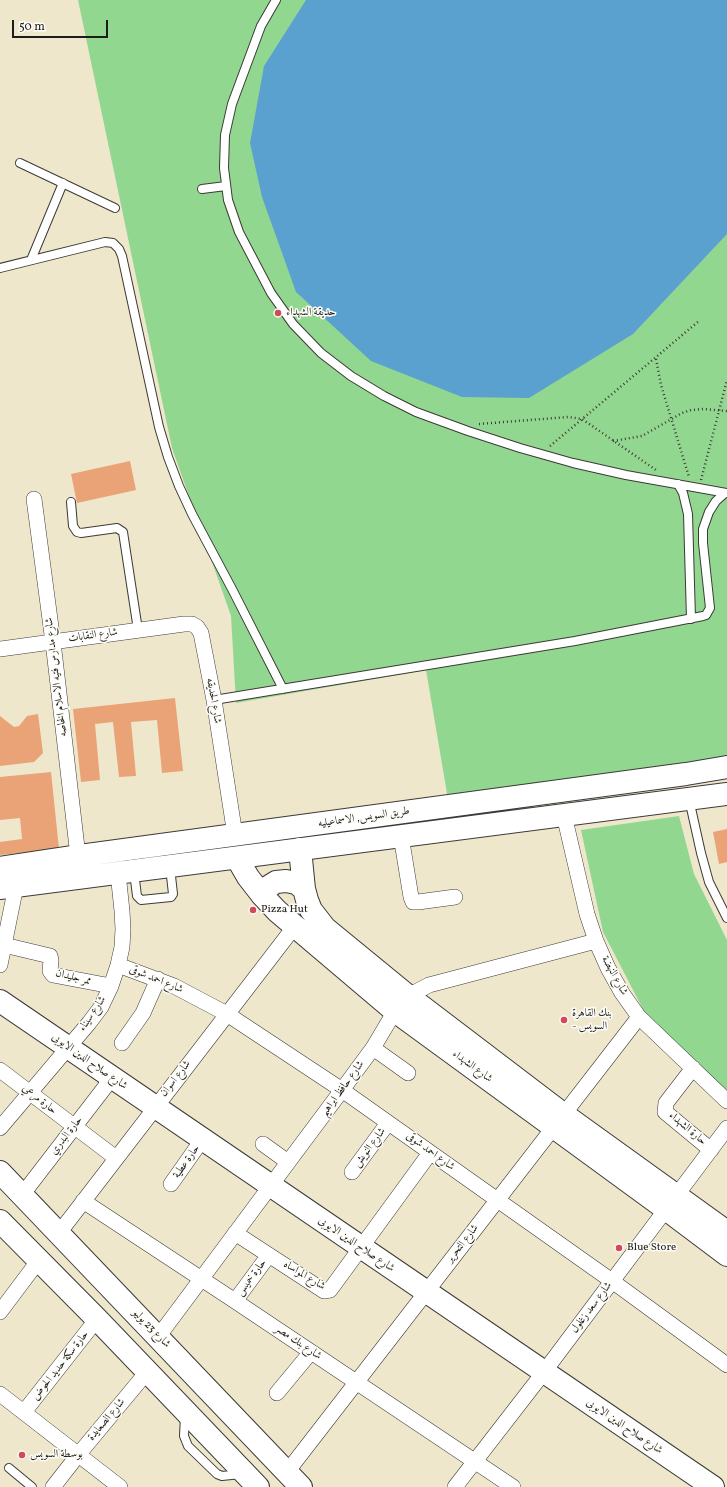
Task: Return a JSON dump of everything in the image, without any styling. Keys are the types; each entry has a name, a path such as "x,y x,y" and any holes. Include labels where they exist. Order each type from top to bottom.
{"main road":[{"name":"طريق السويس, الاسماعيليه","path":"0,868 78,856 686,774 727,767"},
{"name":"طريق السويس, الاسماعيليه","path":"8,887 727,794"},
{"name":"شارع الشهداء","path":"300,849 304,889 311,910 324,928 402,1004"},
{"name":"شارع الشهداء","path":"237,858 248,877 262,895 294,926 402,1004 558,1121 671,1201 727,1232"},
{"path":"262,895 268,887 276,882 286,881 296,883 304,889"},
{"name":"شارع صلاح الدين الايوبى","path":"0,1001 713,1487"},
{"name":"شارع 23 يوليو","path":"0,1172 294,1479"},
{"name":"شارع الشهداء","path":"671,1201 727,1255"},
{"path":"0,1221 97,1319 251,1480"}],"street":[{"name":"شارع مدارس فتيه الاسلام الخاصه","path":"34,499 53,642 78,856"},
{"name":"شارع الحديقه","path":"138,630 192,624 197,627 201,633 214,700 235,835"},
{"name":"شارع النقابات","path":"0,649 138,630"},
{"name":"شارع النهضة","path":"564,815 587,914 596,941 608,968 622,993 639,1017 727,1101"},
{"path":"401,836 413,902 455,897"},
{"name":"شارع سيناء","path":"0,1128 101,1007 111,986 122,947 122,911 126,872"},
{"path":"0,965 4,945 8,887"},
{"name":"شارع اسوان","path":"58,1233 294,926"},
{"path":"402,1004 429,985 596,941"},
{"name":"ممر جليدان","path":"4,945 50,956 50,971 55,976 111,986"},
{"name":"شارع احمد شوقى","path":"118,965 158,979 227,1014 342,1090 612,1281 727,1365"},
{"path":"122,1043 143,1013 158,979"},
{"name":"شارع حافظ ابراهيم","path":"158,1337 373,1048 402,1004"},
{"name":"شارع التحرير","path":"294,1479 356,1382 639,1017"},
{"path":"373,1048 408,1073"},
{"name":"حارة الشهداء","path":"693,1068 666,1103 665,1112 711,1150"},
{"name":"حارة مرعي","path":"0,1070 116,1158"},
{"name":"حارة البدري","path":"22,1194 112,1078"},
{"name":"شارع النويش","path":"352,1172 388,1123"},
{"name":"شارع سعد زغلول","path":"455,1487 544,1372 727,1128"},
{"name":"حارة عطية","path":"171,1184 202,1140"},
{"path":"263,1144 288,1162"},
{"name":"شارع المواساه","path":"236,1233 324,1291 327,1291 333,1288 430,1153"},
{"name":"شارع بنك مصر","path":"83,1201 513,1487"},
{"name":"حارة خميس","path":"235,1301 270,1255"},
{"path":"0,1312 39,1260"},
{"name":"حارة سكة حديد الحوض","path":"24,1412 97,1319"},
{"path":"277,1393 311,1352"},
{"name":"شارع الصعايدة","path":"53,1487 78,1454 147,1372"},
{"path":"0,1394 120,1487"}],"lane":[{"path":"276,0 261,26 232,104 225,135 224,168 228,200 239,232 271,293 293,324 321,353 358,380 384,396 416,412 540,454 573,463 626,475 726,493"},
{"path":"20,163 115,208"},
{"path":"31,260 63,183"},
{"path":"202,189 226,186"},
{"path":"0,268 105,242 113,243 119,249 122,256 159,427 168,457 192,514 283,689"},
{"path":"678,484 685,500 689,528 691,619"},
{"path":"214,700 575,641 703,616 709,612 710,608 705,568 703,529 709,512 716,501 726,493"},
{"path":"71,502 73,526 77,532 81,533 117,528 123,532 138,630"},
{"path":"689,528 703,529"},
{"path":"690,569 705,568"},
{"path":"689,799 709,882 727,918"},
{"path":"126,872 138,896 143,900 173,896 170,867"},
{"path":"9,1468 32,1487"}],"path":[{"path":"540,454 699,321"},
{"path":"656,358 661,385 696,487"},
{"path":"696,487 727,380"},
{"path":"613,441 642,436 682,413 691,410 703,409 727,411"},
{"path":"457,427 482,423 549,418 568,417 582,419 678,484"}],"green space":[{"path":"78,0 727,0 727,760 448,799 426,670 236,703 231,616 172,448"},
{"path":"679,816 694,874 727,940 727,1090 706,1074 646,1015 603,932 581,830"}],"water":[{"path":"306,0 727,0 727,234 633,334 529,398 462,397 371,361 296,292 262,197 250,143 264,66"}],"building":[{"path":"130,461 136,490 77,503 71,474"},
{"path":"175,698 183,771 162,773 157,720 131,722 136,776 119,777 113,722 95,724 100,780 81,782 73,709"},
{"path":"38,714 43,753 34,762 0,766 0,716 14,727 19,726 27,716"},
{"path":"51,772 59,849 0,855 0,842 22,839 20,818 0,820 0,777"},
{"path":"727,829 727,862 719,864 713,832"}],"place":[{"name":"حديقة الشهداء","path":"278,313"},
{"name":"Pizza Hut","path":"253,910"},
{"name":"بنك القاهرة - السويس","path":"564,1020"},
{"name":"Blue Store","path":"619,1248"},
{"name":"بوسطة السويس","path":"22,1455"}]}
